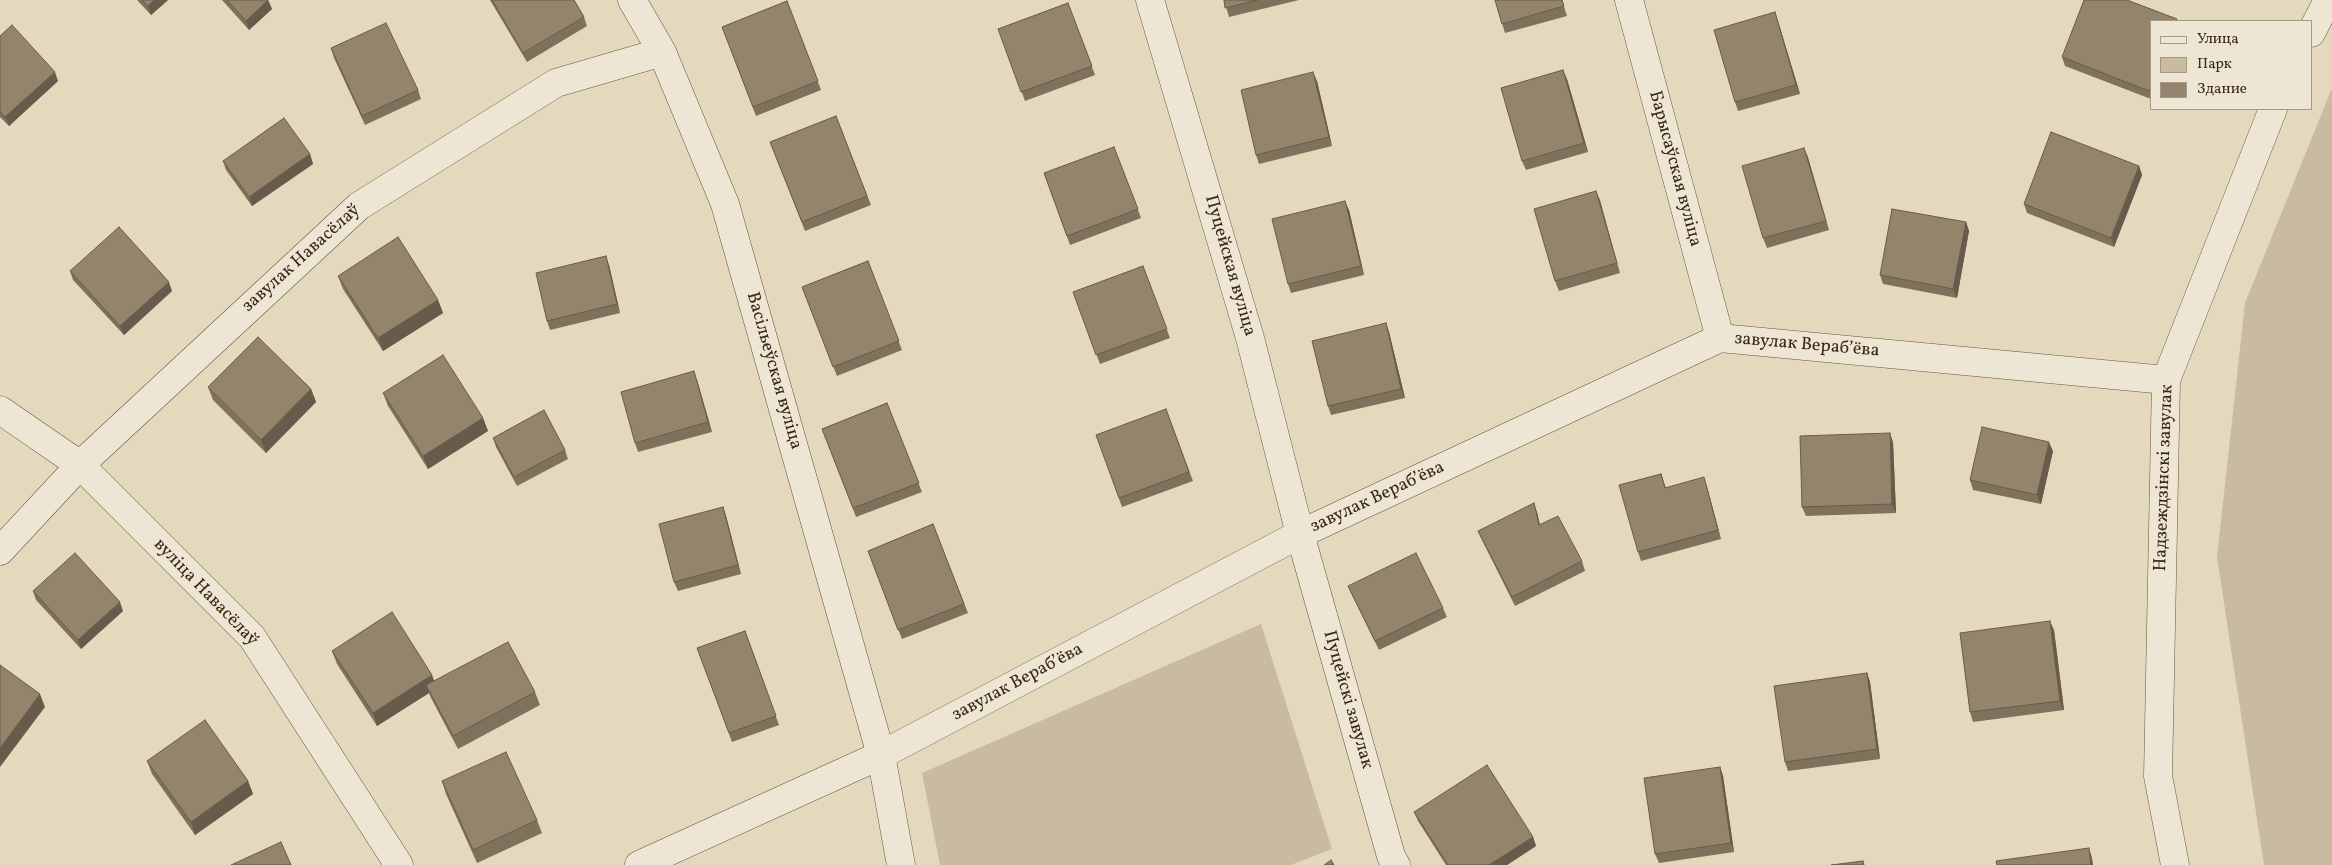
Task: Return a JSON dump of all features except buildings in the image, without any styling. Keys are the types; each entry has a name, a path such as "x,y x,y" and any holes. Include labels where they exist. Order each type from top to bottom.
{"street":[{"name":"Васільеўская вуліца","path":"632,0 662,52 725,204 881,754 901,865"},
{"name":"Пуцейская вуліца","path":"1150,0 1250,338 1300,534"},
{"name":"Барысаўская вуліца","path":"1629,0 1720,338"},
{"path":"2312,32 2328,0"},
{"name":"завулак Навасёлаў","path":"0,550 80,465 359,206 556,83 662,52"},
{"name":"Надзеждзінскі завулак","path":"2175,865 2158,776 2166,380 2273,110"},
{"name":"завулак Верабʼёва","path":"639,865 881,754 1300,534 1720,338 2166,380"},
{"name":"вуліца Навасёлаў","path":"0,410 80,465 252,637 399,865"},
{"name":"Пуцейскі завулак","path":"1300,534 1391,856 1396,865"}],"green space":[{"path":"2332,88 2332,865 2264,865 2217,557 2245,303"},
{"path":"1261,624 1332,849 1291,865 940,865 922,773"}]}
